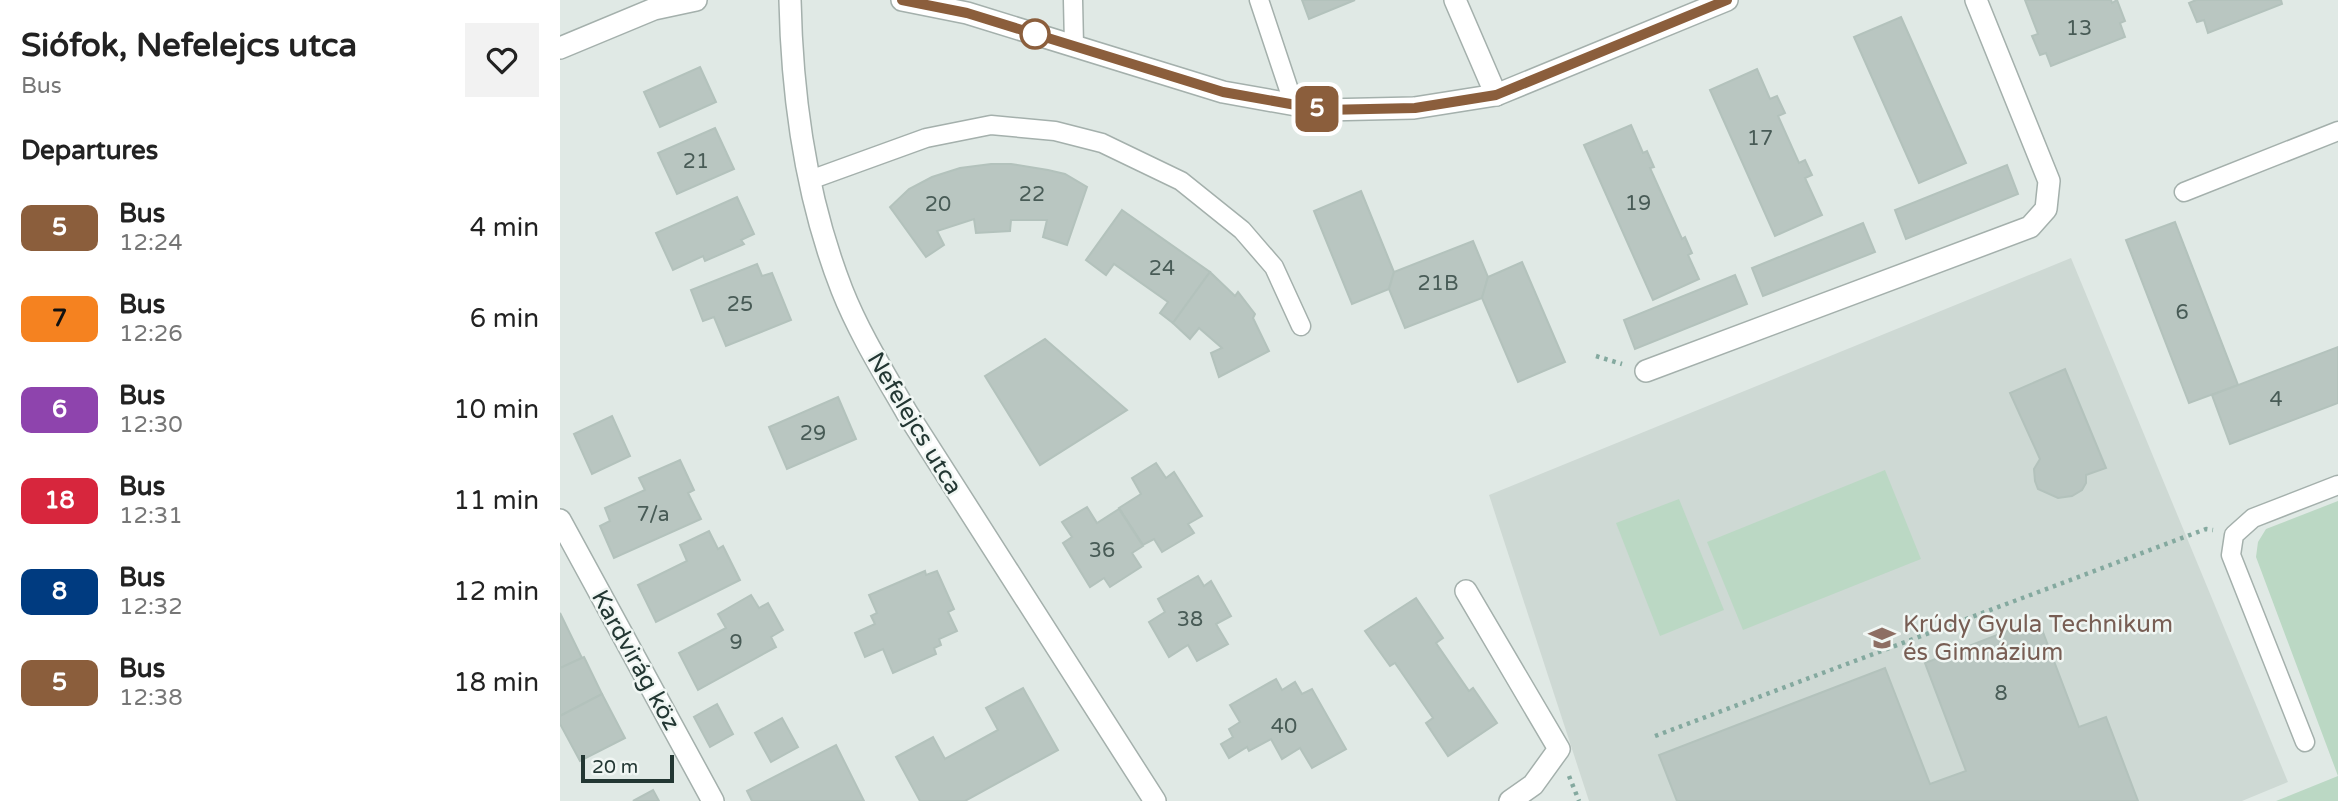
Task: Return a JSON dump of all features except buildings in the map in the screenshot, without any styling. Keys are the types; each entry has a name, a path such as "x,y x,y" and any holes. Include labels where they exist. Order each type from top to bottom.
{"street":[{"path":"560,48 654,9 696,0"},
{"name":"Nefelejcs utca","path":"790,0 797,111 823,235 843,292 869,347 907,413 1155,801"},
{"path":"902,0 967,13 1223,92 1324,110 1415,108 1496,95 1727,0"},
{"path":"1455,0 1496,95"},
{"path":"1646,371 2030,227 2046,209 2049,181 1976,0"},
{"name":"Kardvirág köz","path":"560,520 713,801"},
{"path":"1466,591 1559,749 1533,785 1510,801"}],"lane":[{"path":"1073,0 1074,45"},
{"path":"1259,0 1294,104"},
{"path":"810,180 926,138 991,125 1055,131 1102,143 1181,181 1242,230 1274,267 1301,326"},
{"path":"2184,192 2338,131"},
{"path":"2305,742 2231,555 2234,535 2253,518 2338,485"}],"path":[{"path":"1655,736 2206,529 2234,535"}],"shaded area":[{"name":"Krúdy Gyula Technikum és Gimnázium","path":"2071,258 2288,782 2242,801 1589,801 1489,495"}],"green space":[{"path":"1885,470 1921,559 1743,630 1707,542"},
{"path":"1679,499 1724,610 1660,636 1616,523"},
{"path":"2338,501 2338,776 2256,557 2258,542 2266,529"},
{"path":"2338,776 2338,801 2276,801"}],"bus line":[{"name":"5","path":"902,0 967,13 1223,92 1324,110 1415,108 1496,95 1727,0"}],"place":[{"name":"Krúdy Gyula Technikum és Gimnázium","path":"1882,638"}]}
